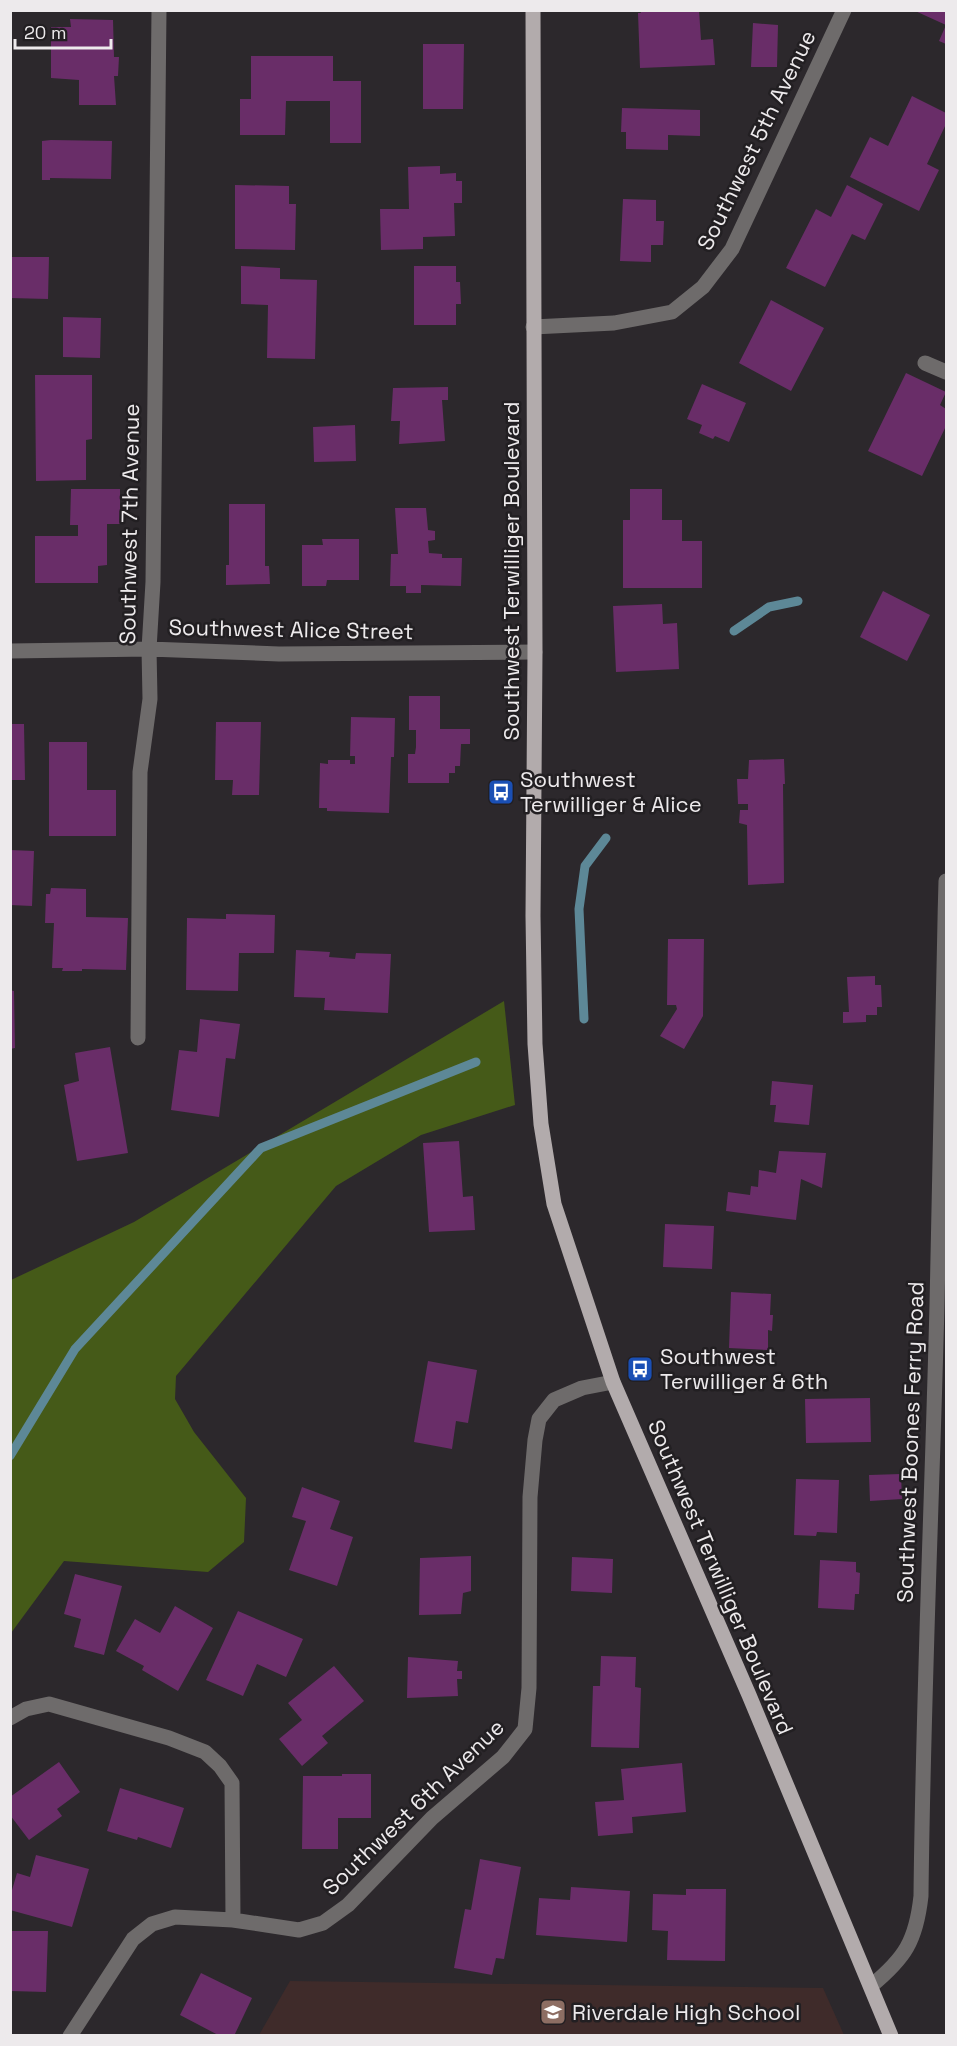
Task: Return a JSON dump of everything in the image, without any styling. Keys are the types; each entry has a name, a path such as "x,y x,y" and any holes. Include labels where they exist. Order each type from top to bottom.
{"main road":[{"name":"Southwest Terwilliger Boulevard","path":"533,10 535,1044 541,1124 555,1204 613,1382 749,1695 891,2036"}],"street":[{"name":"Southwest 7th Avenue","path":"138,1038 140,772 150,699 149,649 153,582 159,10"},
{"name":"Southwest 5th Avenue","path":"533,327 614,323 672,312 703,287 732,249 844,10"},
{"path":"925,363 946,372"},
{"name":"Southwest Alice Street","path":"10,651 149,649 279,654 535,652"},
{"name":"Southwest Boones Ferry Road","path":"871,1986 904,1954 918,1917 921,1896 922,1739 938,1304 946,881"},
{"name":"Southwest 6th Avenue","path":"69,2036 133,1940 152,1924 175,1917 233,1920 299,1930 323,1923 348,1905 432,1818 503,1757 525,1729 529,1688 530,1497 539,1419 554,1400 582,1388 613,1382"},
{"path":"10,1719 26,1709 49,1704 169,1738 205,1752 220,1766 232,1783 233,1920"}],"shaded area":[{"name":"Riverdale High School","path":"290,1981 823,1988 844,2035 259,2035"}],"green space":[{"path":"504,1001 515,1105 421,1135 336,1186 176,1376 175,1399 194,1432 246,1498 244,1542 208,1572 64,1561 11,1633 11,1280 134,1222"}],"building":[{"path":"640,10 699,10 701,40 713,39 715,65 640,68 638,13 641,13"},
{"path":"913,10 946,10 946,25"},
{"path":"70,19 113,20 114,57 119,57 118,76 114,76 116,105 79,105 79,80 51,78 51,27 71,27"},
{"path":"753,23 778,25 777,67 751,67"},
{"path":"946,25 946,44 939,41"},
{"path":"423,44 464,44 463,109 423,109"},
{"path":"251,56 333,56 333,81 361,81 361,143 330,143 330,101 286,101 285,135 240,135 240,99 251,99"},
{"path":"912,96 946,113 946,124 927,164 939,170 919,211 850,177 870,137 888,146"},
{"path":"622,108 700,110 700,136 668,135 668,150 626,149 626,132 621,132"},
{"path":"42,141 112,141 111,179 50,178 50,180 42,180"},
{"path":"440,166 440,174 456,173 456,181 462,181 462,203 454,203 455,236 423,237 423,249 381,250 380,209 409,209 408,167"},
{"path":"235,185 289,186 289,204 296,204 295,250 235,249"},
{"path":"847,185 883,204 865,240 852,234 825,287 786,268 816,209 831,217"},
{"path":"623,199 656,200 656,221 664,221 663,245 651,245 651,262 620,261"},
{"path":"10,257 49,257 48,299 10,298"},
{"path":"241,266 280,268 280,279 317,280 315,359 267,358 268,305 241,304"},
{"path":"414,266 456,266 456,282 460,282 461,304 456,304 456,325 414,325"},
{"path":"771,300 824,328 791,391 739,363"},
{"path":"63,317 101,318 100,358 63,357"},
{"path":"906,373 946,392 940,405 946,409 946,426 922,476 868,451"},
{"path":"35,375 92,375 92,439 86,440 86,480 36,481"},
{"path":"702,384 746,403 729,442 699,433 702,425 687,419"},
{"path":"448,387 448,400 442,400 445,441 399,444 400,421 391,421 393,388"},
{"path":"355,425 356,461 314,462 313,427"},
{"path":"71,489 120,489 120,524 107,524 107,565 98,566 98,583 35,583 35,536 78,536 78,525 70,525"},
{"path":"630,489 662,489 662,520 682,520 682,541 702,541 702,588 623,588 623,520 630,520"},
{"path":"229,504 265,504 265,566 269,566 270,584 226,585 226,565 229,565"},
{"path":"395,508 426,508 428,530 435,531 435,540 428,541 429,553 442,554 442,558 462,558 461,586 421,585 421,593 406,593 406,586 390,586 391,554 398,554"},
{"path":"322,539 359,539 359,580 327,580 326,586 302,586 302,545 323,545"},
{"path":"883,591 930,615 907,661 860,637"},
{"path":"662,604 663,624 677,623 679,669 616,672 613,606"},
{"path":"409,696 440,696 440,729 470,729 470,744 461,744 460,766 455,766 455,773 449,773 449,783 408,783 408,754 415,754 416,747 416,730 409,730"},
{"path":"351,717 395,718 389,813 327,811 327,808 319,808 320,763 328,764 328,760 350,760 350,764 355,764 355,756 350,756"},
{"path":"216,722 261,722 259,795 232,795 233,780 215,780"},
{"path":"10,724 24,724 25,780 10,780"},
{"path":"49,742 87,742 87,790 116,790 116,836 49,836"},
{"path":"784,759 784,883 748,885 747,825 739,823 740,810 748,810 748,804 738,804 737,779 748,779 749,760"},
{"path":"10,850 34,851 32,906 10,905"},
{"path":"51,888 86,889 86,917 128,918 126,970 62,971 63,968 52,968 54,923 45,923 46,894 50,894"},
{"path":"226,914 275,915 274,953 239,953 238,991 186,990 187,918 226,919"},
{"path":"668,939 704,939 703,1016 684,1049 660,1036 677,1009 676,1005 667,1005"},
{"path":"296,950 330,952 329,957 355,959 356,953 391,954 388,1013 324,1010 325,998 294,997"},
{"path":"875,976 875,985 881,985 882,1007 877,1007 877,1015 866,1015 866,1022 843,1023 843,1012 849,1012 847,977"},
{"path":"10,990 14,991 15,1048 10,1049"},
{"path":"200,1019 240,1024 235,1059 226,1058 219,1117 171,1110 179,1050 197,1052"},
{"path":"110,1047 128,1153 77,1161 64,1085 79,1081 75,1053"},
{"path":"772,1081 813,1085 809,1125 774,1122 776,1105 770,1105"},
{"path":"459,1141 463,1197 473,1196 475,1230 429,1232 423,1143"},
{"path":"779,1151 826,1153 822,1188 801,1179 796,1220 726,1211 728,1192 750,1195 751,1186 758,1187 759,1170 776,1173"},
{"path":"665,1224 714,1226 712,1269 663,1267"},
{"path":"731,1292 771,1294 770,1315 773,1315 772,1331 768,1330 768,1350 729,1348"},
{"path":"428,1361 477,1370 468,1423 456,1421 452,1449 414,1442"},
{"path":"870,1398 871,1442 806,1443 805,1399"},
{"path":"901,1474 902,1499 870,1501 869,1475"},
{"path":"796,1479 839,1480 837,1533 817,1532 816,1536 794,1535"},
{"path":"302,1487 340,1501 330,1529 353,1537 337,1586 289,1570 306,1521 292,1517"},
{"path":"471,1556 471,1591 463,1593 461,1614 419,1615 420,1558"},
{"path":"572,1557 613,1559 612,1593 571,1591"},
{"path":"820,1560 856,1562 856,1572 860,1573 859,1594 855,1594 854,1610 818,1608"},
{"path":"75,1574 122,1586 104,1655 74,1647 81,1619 64,1614"},
{"path":"175,1606 213,1628 178,1691 142,1670 144,1666 116,1651 135,1619 160,1633"},
{"path":"238,1611 303,1639 286,1677 257,1664 243,1696 206,1680"},
{"path":"601,1656 636,1657 635,1687 641,1688 639,1748 591,1747 593,1686 600,1686"},
{"path":"408,1657 458,1661 457,1671 462,1671 462,1679 457,1679 458,1696 407,1698"},
{"path":"334,1666 364,1701 322,1736 328,1743 302,1766 279,1739 302,1720 288,1703"},
{"path":"59,1762 80,1792 57,1809 62,1816 29,1840 10,1815 10,1797"},
{"path":"682,1763 686,1812 632,1817 633,1833 598,1836 595,1802 624,1800 621,1769"},
{"path":"342,1774 371,1774 371,1818 338,1818 338,1849 302,1849 303,1776 342,1776"},
{"path":"120,1788 184,1808 171,1848 138,1837 137,1840 107,1831"},
{"path":"36,1855 89,1869 72,1927 10,1910 10,1897 17,1873 30,1877"},
{"path":"480,1859 521,1867 504,1959 496,1958 492,1975 454,1968 465,1909 471,1910"},
{"path":"571,1887 630,1891 627,1942 536,1935 539,1898 570,1900"},
{"path":"686,1889 726,1889 725,1961 667,1960 668,1931 652,1930 653,1894 686,1895"},
{"path":"10,1931 48,1931 46,1992 10,1991"},
{"path":"201,1973 252,1998 234,2036 220,2036 180,2015"}],"waterway":[{"path":"734,631 769,607 798,601"},
{"path":"584,1019 579,909 585,866 606,838"},
{"path":"10,1456 75,1349 261,1148 476,1062"}],"place":[{"name":"Southwest Terwilliger & Alice","path":"501,792"},
{"name":"Southwest Terwilliger & 6th","path":"640,1369"},
{"name":"Riverdale High School","path":"553,2012"}]}
